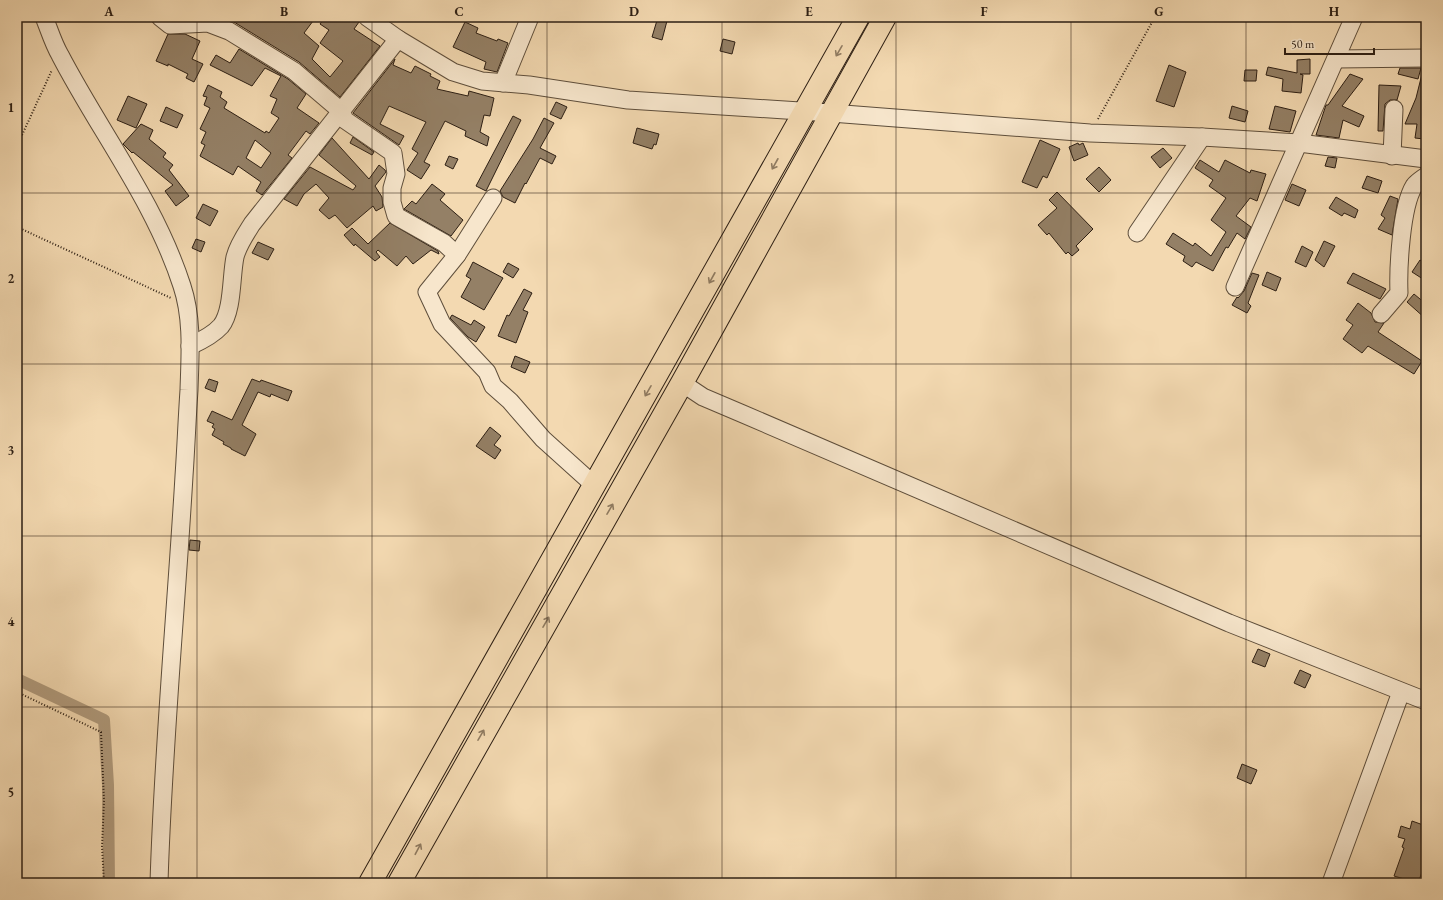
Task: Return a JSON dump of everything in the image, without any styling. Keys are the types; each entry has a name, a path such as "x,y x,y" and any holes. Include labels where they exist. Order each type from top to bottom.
{"main road":[{"path":"370,883 858,17"},
{"path":"399,883 682,383 885,17"},
{"path":"688,320 709,334"}],"street":[{"path":"44,17 59,54 148,204 171,255 183,287 187,306 190,346 177,597 161,798 159,883"},
{"path":"160,17 170,25 208,23 229,31 294,70 341,111 344,120 394,153 396,174 392,188 392,202 396,216 444,244 457,255"},
{"path":"367,17 398,39 453,72 482,81 628,100 831,113 1090,133 1202,137 1299,143 1392,156 1426,159"},
{"path":"503,83 530,17"},
{"path":"1235,287 1354,17"},
{"path":"190,346 206,338 221,325 228,307 236,255 244,236 266,204 398,39"},
{"path":"1336,59 1426,58"},
{"path":"1392,156 1394,109"},
{"path":"1137,233 1202,137"},
{"path":"1381,314 1399,293 1398,260 1402,242 1402,226 1414,186 1426,176"},
{"path":"493,198 457,255 427,292 442,324 487,372 493,386 510,402 543,439 594,485"},
{"path":"682,383 702,396 743,414 1229,623 1426,701"},
{"path":"1331,883 1401,692"}],"path":[{"path":"1090,133 1155,17"},
{"path":"17,146 59,54"},
{"path":"17,226 187,306"},
{"path":"17,692 101,732 104,800 102,846 104,883"}],"building":[{"path":"220,17 316,17 304,33 319,46 312,59 330,77 343,61 320,43 329,30 320,24 325,17 353,17 359,22 354,29 380,46 340,97 299,62 234,22"},
{"path":"658,17 668,17 662,40 652,37"},
{"path":"465,22 478,28 476,33 497,41 498,39 508,43 497,72 484,69 486,62 453,47"},
{"path":"168,34 185,34 200,41 192,59 203,64 194,82 186,78 188,74 168,64 168,66 156,61"},
{"path":"723,39 735,42 732,54 720,51"},
{"path":"239,49 288,79 306,94 297,108 319,123 310,134 306,131 288,155 292,158 262,195 256,191 261,182 238,166 233,175 200,156 205,145 201,143 206,132 200,129 210,108 204,105 207,97 203,96 208,85 222,92 220,97 227,102 224,108 265,133 266,131 269,133 279,118 271,113 277,99 270,96 281,76 265,68 252,86 210,65 216,55 230,63","holes":["255,140 271,153 261,168 246,158"]},
{"path":"395,59 393,65 411,73 415,66 431,74 430,76 440,81 437,89 468,96 469,91 494,98 490,116 484,115 480,132 489,137 487,146 465,136 466,131 445,121 424,162 430,165 421,179 407,170 418,153 412,149 426,122 389,106 380,124 404,136 399,145 353,113"},
{"path":"1310,59 1310,74 1300,74 1303,75 1301,93 1282,91 1283,79 1266,75 1268,67 1297,73 1297,60"},
{"path":"1169,65 1186,72 1174,107 1156,101"},
{"path":"1400,68 1421,68 1418,79 1398,74"},
{"path":"1245,70 1257,70 1256,81 1244,81"},
{"path":"1350,74 1363,79 1342,106 1364,116 1359,127 1343,120 1339,138 1316,135 1326,105 1328,105"},
{"path":"1422,74 1426,74 1424,139 1415,138 1417,124 1405,124 1416,98"},
{"path":"1379,85 1401,86 1397,100 1390,100 1385,104 1383,131 1378,131"},
{"path":"128,96 147,104 136,128 117,120"},
{"path":"556,102 567,107 561,119 550,114"},
{"path":"1232,106 1248,111 1245,122 1229,118"},
{"path":"1275,106 1296,111 1290,132 1269,129"},
{"path":"166,107 183,115 177,128 160,121"},
{"path":"513,116 521,120 486,191 476,186"},
{"path":"544,118 554,123 540,148 556,156 552,164 540,158 515,203 503,197 500,191 533,139"},
{"path":"141,124 153,130 149,139 166,153 163,157 173,165 169,170 189,196 176,206 165,191 173,185 133,152 132,153 123,144"},
{"path":"637,128 659,134 656,145 654,144 652,149 633,143"},
{"path":"353,137 374,152 372,155 350,143"},
{"path":"332,138 369,179 379,165 386,172 375,186 382,197 383,207 376,211 373,206 347,228 335,215 329,219 319,210 329,198 316,184 304,194 297,206 284,199 310,167 353,190 356,186 319,155"},
{"path":"1040,140 1060,149 1047,178 1043,176 1037,188 1022,182"},
{"path":"1078,143 1079,145 1083,143 1088,155 1074,161 1069,147"},
{"path":"1163,148 1172,158 1160,168 1151,157"},
{"path":"449,156 458,159 453,169 445,165"},
{"path":"1328,157 1337,158 1335,168 1325,166"},
{"path":"1200,160 1219,172 1225,160 1250,173 1251,170 1266,174 1257,201 1250,198 1236,216 1251,227 1245,239 1237,233 1228,248 1226,247 1213,271 1196,262 1192,267 1183,261 1185,256 1166,244 1173,233 1193,246 1195,243 1211,256 1226,232 1211,220 1226,198 1209,186 1213,180 1195,168"},
{"path":"1099,167 1111,180 1099,192 1086,179"},
{"path":"1367,176 1382,181 1378,193 1362,188"},
{"path":"432,184 445,194 440,200 463,220 451,236 404,209 412,201 416,204"},
{"path":"1292,184 1306,190 1299,206 1285,200"},
{"path":"1057,192 1093,229 1076,246 1079,250 1072,256 1068,252 1066,254 1049,233 1047,235 1038,225 1057,208 1049,200"},
{"path":"1390,196 1398,199 1392,235 1378,229 1385,218 1381,215"},
{"path":"1336,197 1358,210 1355,218 1344,213 1342,216 1329,208"},
{"path":"203,204 218,211 210,226 196,218"},
{"path":"390,223 438,251 439,254 431,250 413,264 406,256 397,266 378,250 376,252 380,257 375,261 355,244 354,246 344,235 352,228 368,244"},
{"path":"196,239 205,242 201,252 192,248"},
{"path":"1324,241 1335,246 1324,267 1315,260"},
{"path":"258,242 274,249 268,260 252,253"},
{"path":"1302,246 1313,252 1306,267 1295,262"},
{"path":"1420,260 1426,264 1426,281 1412,272"},
{"path":"473,262 503,278 484,310 461,297 471,279 466,276"},
{"path":"508,263 519,269 513,278 503,272"},
{"path":"1267,272 1281,278 1276,291 1262,285"},
{"path":"1252,273 1259,275 1248,303 1251,306 1247,313 1232,305 1237,297 1238,298 1244,291"},
{"path":"1353,273 1386,289 1380,299 1347,283"},
{"path":"524,289 532,293 523,310 528,312 516,343 498,336 507,315 509,316"},
{"path":"1414,294 1426,304 1426,319 1407,302"},
{"path":"1358,303 1371,313 1375,322 1384,323 1378,332 1422,361 1414,374 1368,346 1362,353 1343,339 1353,325 1346,320"},
{"path":"452,315 471,325 474,320 485,327 476,342 468,337 450,318"},
{"path":"515,356 530,362 525,373 511,367"},
{"path":"209,379 218,382 215,392 205,388"},
{"path":"252,379 260,382 261,380 292,391 288,401 271,394 270,397 258,392 242,425 256,434 245,456 223,444 224,442 212,435 215,429 212,427 214,424 207,421 212,411 232,420"},
{"path":"490,427 501,436 494,445 501,450 495,459 476,446"},
{"path":"190,540 200,541 199,551 189,550"},
{"path":"1258,649 1270,654 1265,667 1252,662"},
{"path":"1300,670 1311,675 1305,688 1294,683"},
{"path":"1242,764 1257,770 1251,784 1237,778"},
{"path":"1412,821 1426,826 1426,861 1418,883 1394,876 1404,848 1402,847 1405,839 1398,837 1401,826 1410,829"}],"waterway":[{"path":"17,679 104,720 108,785 109,883"}]}
